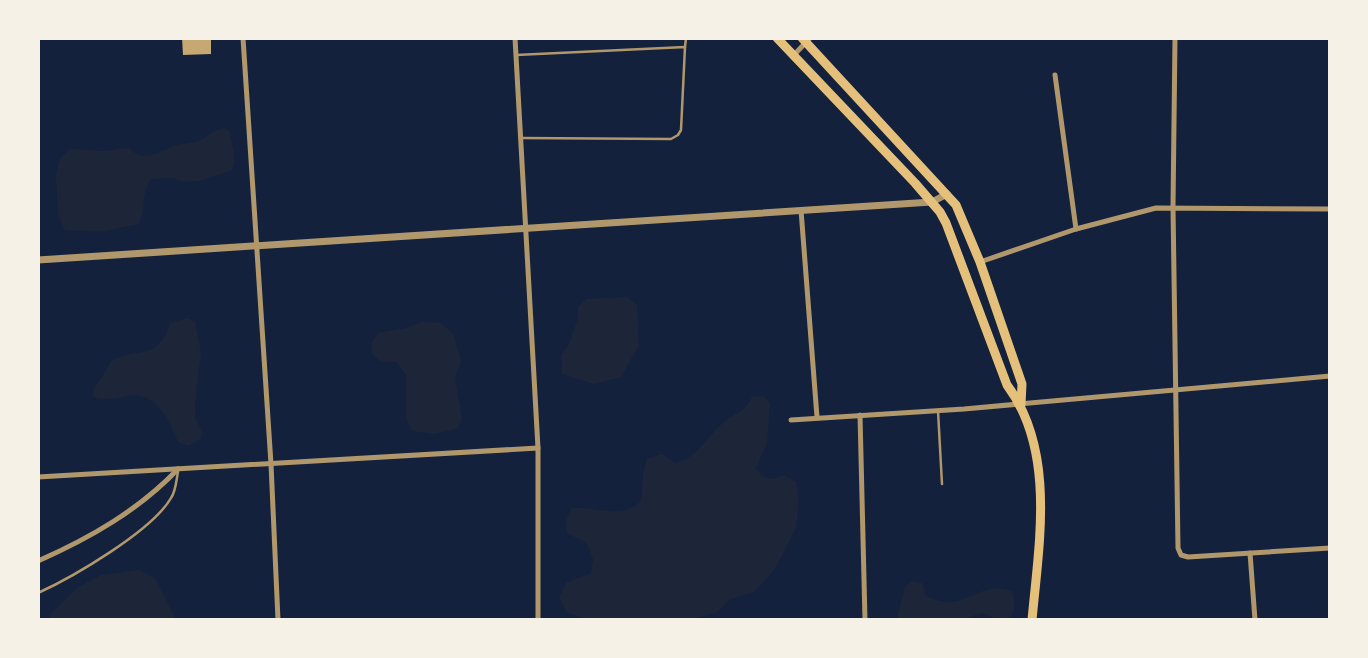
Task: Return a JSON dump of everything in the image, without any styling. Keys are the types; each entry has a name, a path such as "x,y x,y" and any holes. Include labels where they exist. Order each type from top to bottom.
{"main road":[{"path":"776,38 932,202 946,223 1007,385 1021,404 1035,450 1040,485 1041,529 1032,620"},
{"path":"806,40 947,194 962,218 981,262 1022,384 1021,404"}],"street":[{"path":"243,38 271,464 278,620"},
{"path":"515,38 538,448 538,620"},
{"path":"1175,38 1172,207 1178,548 1181,555 1188,557 1329,548"},
{"path":"793,56 806,40"},
{"path":"1055,75 1076,229"},
{"path":"38,260 932,202 947,194"},
{"path":"981,262 1076,229 1136,212 1172,207 1329,209"},
{"path":"801,210 817,417"},
{"path":"791,420 938,411 1329,376"},
{"path":"860,415 865,620"},
{"path":"38,477 538,448"},
{"path":"38,561 115,522 155,494 179,469"},
{"path":"1250,553 1255,620"}],"lane":[{"path":"520,138 671,139 678,135 681,130 686,38"},
{"path":"516,55 685,47"},
{"path":"938,411 942,484"},
{"path":"38,593 66,581 129,539 164,509 173,496 179,469"}],"shaded area":[{"path":"225,128 230,132 235,161 232,170 199,181 151,179 146,189 139,224 99,232 65,230 58,215 56,176 60,158 70,149 103,151 129,148 145,156 198,141"},
{"path":"627,297 637,305 639,345 621,377 594,384 562,374 561,356 569,344 577,321 578,307 587,299"},
{"path":"187,318 195,322 201,353 195,418 202,431 201,439 188,446 178,442 165,414 148,398 135,395 105,399 92,396 110,362 147,351 160,344 170,323"},
{"path":"424,321 441,323 454,335 461,362 455,378 462,419 458,428 434,434 413,431 406,419 406,375 397,362 382,362 372,354 372,342 378,333 406,328"},
{"path":"764,396 770,403 767,443 756,468 762,476 773,479 784,475 796,482 799,500 796,528 775,569 754,592 730,599 716,613 694,619 585,619 566,612 559,597 566,583 591,573 593,560 587,543 567,533 566,519 572,508 616,511 633,507 641,501 647,459 662,454 675,463 690,457 723,423 741,411 752,397"},
{"path":"139,570 155,578 176,619 49,619 50,614 78,587 101,575"},
{"path":"913,581 922,583 925,595 939,601 961,600 990,589 1012,591 1015,605 1011,619 982,613 963,619 897,619 905,586"}],"building":[{"path":"182,38 211,38 211,54 183,55"}]}
